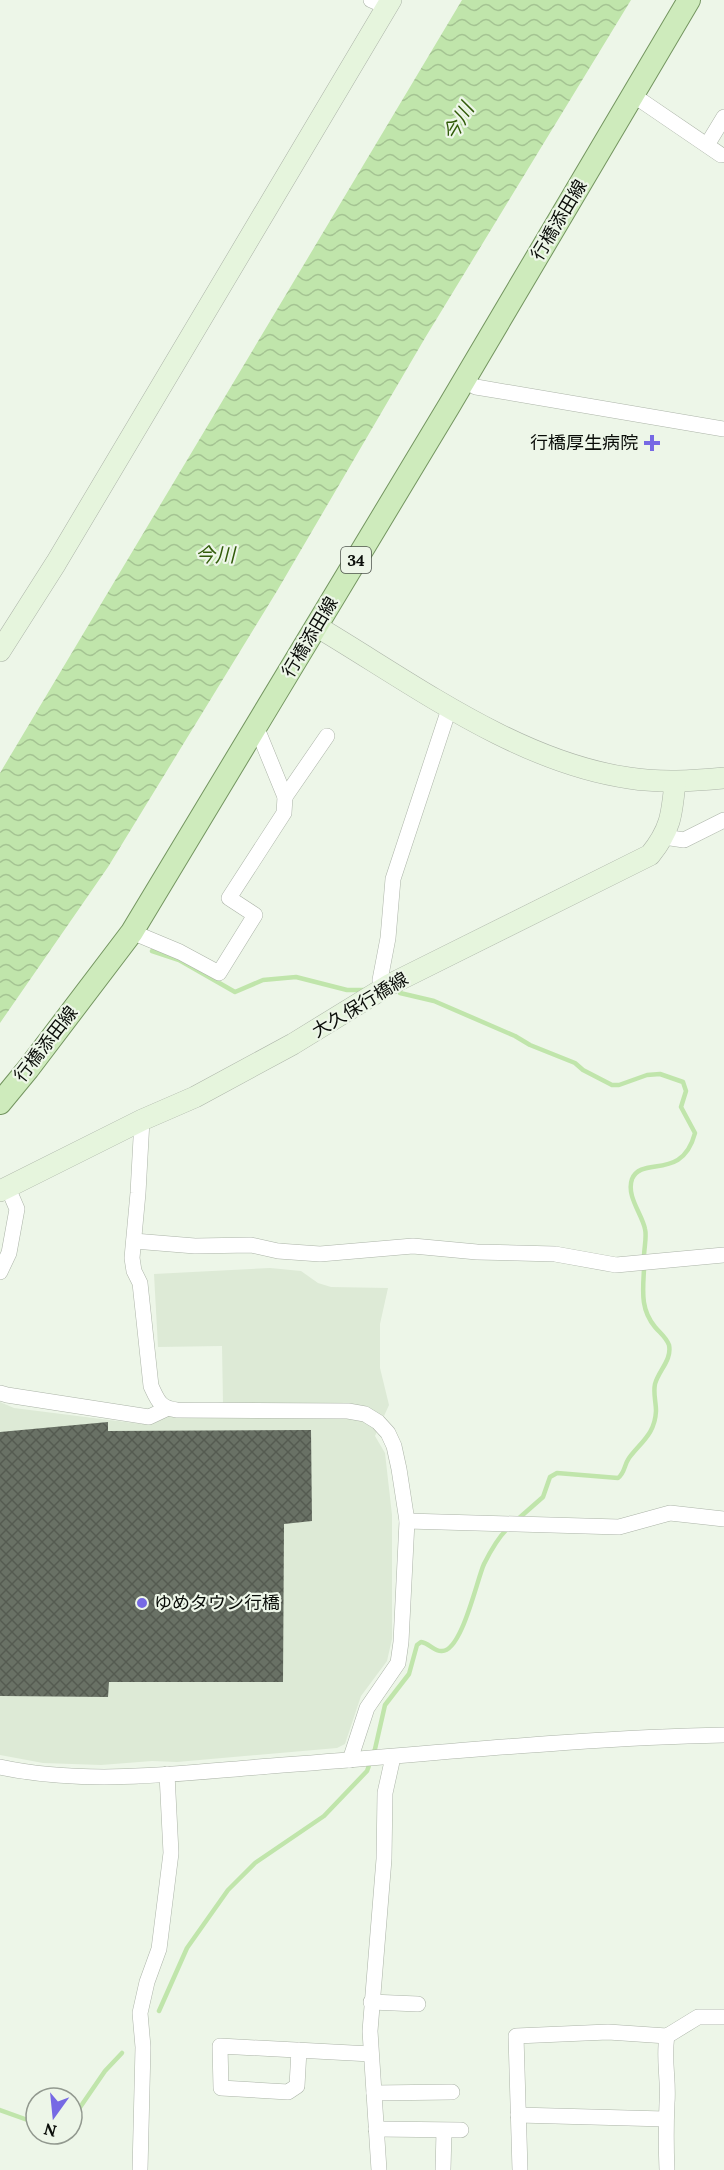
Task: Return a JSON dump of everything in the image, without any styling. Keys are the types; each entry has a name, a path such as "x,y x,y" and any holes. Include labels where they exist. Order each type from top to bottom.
{"main road":[{"name":"行橋添田線","path":"0,1103 132,932 464,381 689,0"},
{"path":"0,651 56,563 383,2"},
{"path":"316,626 518,745 571,765 629,778 675,782 724,778"},
{"name":"大久保行橋線","path":"4,1190 142,1120 195,1097 293,1044 389,985 650,855 664,837 672,813 675,782"}],"street":[{"path":"633,95 722,155"},
{"path":"707,145 724,117"},
{"path":"464,381 476,387 724,429"},
{"path":"389,985 380,980 388,939 393,879 450,706"},
{"path":"132,932 180,952 219,973 255,915 229,898 284,813 285,797 256,726"},
{"path":"285,797 327,736"},
{"path":"664,837 684,840 724,820"},
{"path":"142,1120 132,1258 134,1271 141,1282 151,1386 158,1401 166,1409"},
{"path":"2,1265 9,1253 17,1209 4,1190"},
{"path":"134,1241 195,1246 251,1245 278,1251 320,1254 413,1246 477,1252 555,1254 616,1265 724,1255"},
{"path":"0,1393 149,1417 166,1409 348,1411 365,1414 388,1433 394,1446 407,1521 401,1642 398,1663 367,1708 350,1760"},
{"path":"407,1521 620,1527 670,1513 724,1519"},
{"path":"0,1767 34,1774 83,1778 167,1774 643,1737 724,1735"},
{"path":"379,2170 371,2054 371,2002 384,1859 384,1793 393,1756"},
{"path":"140,2170 143,2047 140,2013 147,1982 159,1949 171,1853 167,1774"},
{"path":"371,2002 418,2004"},
{"path":"520,2170 516,2036 608,2032 667,2036 698,2018 724,2016"},
{"path":"667,2036 664,2055 668,2102 665,2119 667,2170"},
{"path":"299,2050 297,2086 288,2092 221,2088 220,2046 299,2050 371,2054"},
{"path":"374,2092 452,2092"},
{"path":"518,2115 665,2119"},
{"path":"376,2128 461,2130"},
{"path":"443,2170 444,2131"}],"shaded area":[{"path":"270,1268 301,1271 318,1283 331,1287 388,1288 380,1324 380,1368 389,1405 375,1436 385,1453 392,1515 392,1639 387,1661 361,1696 345,1744 337,1748 177,1762 152,1761 101,1765 43,1763 0,1755 0,1402 14,1408 141,1424 157,1419 176,1402 223,1404 222,1346 158,1347 154,1274"}],"water":[{"name":"今川","path":"462,0 631,0 425,338 277,591 108,867 0,1023 0,773"}],"building":[{"name":"ゆめタウン行橋","path":"108,1422 108,1431 311,1430 312,1521 284,1524 283,1682 109,1682 108,1697 0,1696 0,1432"}],"waterway":[{"path":"152,951 179,960 235,992 263,980 296,977 347,990 365,990"},
{"path":"400,993 434,1001 515,1036 530,1045 575,1063 583,1070 612,1085 619,1085 647,1075 660,1074 683,1082 686,1091 681,1107 695,1133 689,1148 672,1163 644,1169 637,1172 632,1179 631,1192 646,1232 644,1257"},
{"path":"518,1519 543,1497 550,1477 557,1473 618,1478 629,1458 650,1432 656,1411 655,1384 669,1355 669,1345 647,1313 644,1299 644,1269"},
{"path":"159,2011 187,1948 228,1890 255,1863 324,1816 367,1771 375,1749 385,1705 409,1674 417,1645 421,1642 442,1651 449,1648 456,1640 468,1613 484,1564 491,1550 507,1529"},
{"path":"84,2102 105,2071 122,2053"},
{"path":"0,2110 24,2119"}],"place":[{"name":"行橋厚生病院","path":"652,443"},
{"name":"ゆめタウン行橋","path":"142,1603"}]}
